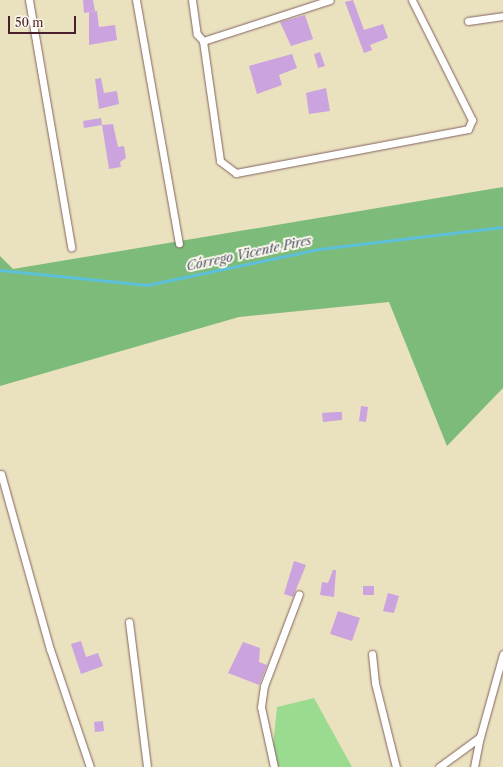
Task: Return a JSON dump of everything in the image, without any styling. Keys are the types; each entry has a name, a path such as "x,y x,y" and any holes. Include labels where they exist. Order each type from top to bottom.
{"street":[{"path":"29,0 70,247"},
{"path":"136,0 179,243"},
{"path":"192,0 197,34 202,40 220,161 236,172 468,129 472,120 412,0"},
{"path":"202,40 330,0"},
{"path":"468,21 503,16"},
{"path":"1,474 50,649 90,767"},
{"path":"274,767 261,707 264,686 299,594"},
{"path":"129,622 147,767"},
{"path":"372,654 375,683 396,767"},
{"path":"474,767 480,737 503,654"},
{"path":"439,767 480,737"}],"green space":[{"path":"503,187 503,388 447,446 389,302 239,317 0,386 0,256 13,269"},
{"path":"314,698 352,767 271,767 277,707"}],"building":[{"path":"83,0 93,0 95,11 84,13"},
{"path":"353,0 364,30 383,24 388,38 370,45 372,50 364,53 345,2"},
{"path":"97,11 99,27 115,25 117,40 89,45 89,12"},
{"path":"305,15 313,39 291,46 280,22"},
{"path":"320,52 325,66 318,68 314,54"},
{"path":"292,54 297,68 279,75 282,85 257,94 249,66"},
{"path":"101,78 104,93 117,91 119,104 99,109 95,79"},
{"path":"326,88 330,111 309,114 306,93"},
{"path":"101,118 102,125 84,128 83,121"},
{"path":"113,124 118,147 124,146 126,158 120,162 121,167 109,169 102,125"},
{"path":"361,406 368,407 366,422 359,421"},
{"path":"342,412 342,420 323,422 322,413"},
{"path":"294,561 306,565 293,597 284,594"},
{"path":"333,570 336,570 334,597 320,595 322,582 328,583"},
{"path":"363,586 374,586 374,595 363,595"},
{"path":"388,593 399,596 394,613 383,611"},
{"path":"338,611 360,618 352,641 330,634"},
{"path":"81,641 86,657 98,653 103,666 81,674 71,644"},
{"path":"243,642 260,648 259,662 267,665 259,685 228,673"},
{"path":"103,721 104,731 95,732 94,722"}],"waterway":[{"name":"Córrego Vicente Pires","path":"0,270 147,285 319,249 503,227"}]}
